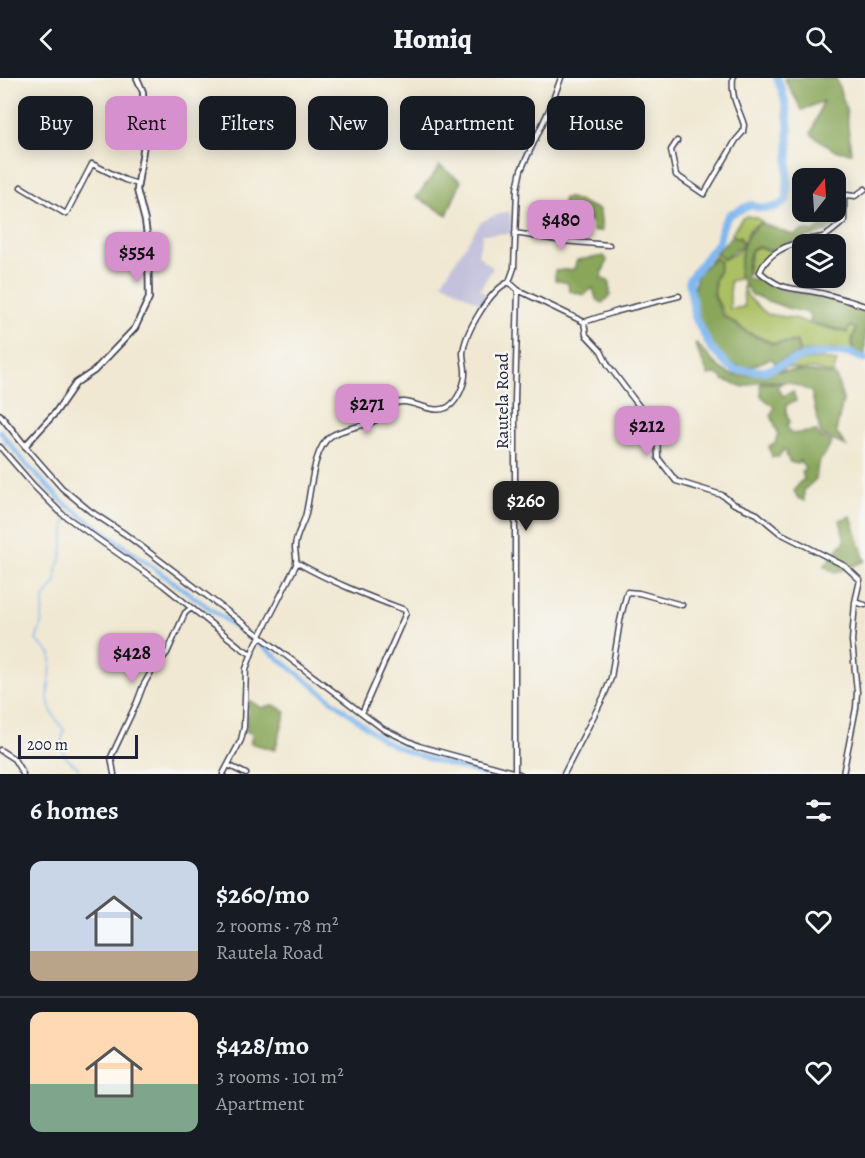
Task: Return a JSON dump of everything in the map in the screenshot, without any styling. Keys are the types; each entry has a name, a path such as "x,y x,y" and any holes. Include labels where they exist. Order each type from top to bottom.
{"street":[{"path":"25,446 55,413 76,384 94,371 135,328 149,297 148,242 137,190 144,144 143,92 137,78"},
{"path":"223,774 241,740 244,726 246,669 296,562 295,547 324,442 331,436 378,419 397,402 437,410 452,405 464,382 466,373 463,352 479,313 494,293 509,282 514,268 517,189 521,170 549,111 561,78"},
{"path":"677,141 671,150 676,175 704,194 743,132 744,125 734,104 733,78"},
{"path":"21,187 66,214 92,164 124,180 138,184"},
{"path":"865,189 855,196 846,195 844,220 836,228 823,237 807,239 776,251 768,258 760,272 780,287 813,291 865,306"},
{"path":"515,233 563,241 609,245"},
{"path":"509,282 518,290 584,322 679,296"},
{"name":"Rautela Road","path":"517,773 515,389 518,290"},
{"path":"584,322 586,335 601,351 608,365 657,430 658,458 676,482 722,495 734,504 756,514 780,533 845,566 860,580 855,602 852,641 857,692 856,708 843,774"},
{"path":"0,415 62,488 90,511 125,534 259,638 383,729 419,746 517,773"},
{"path":"0,447 62,514 163,585 240,647 252,652"},
{"path":"296,562 354,592 405,610 406,613 362,713"},
{"path":"564,774 608,687 627,592 682,605"},
{"path":"855,602 865,605"},
{"path":"114,774 111,757 143,686 167,653 185,613 190,608"},
{"path":"0,750 14,759 22,774"},
{"path":"228,765 246,774"}],"shaded area":[{"path":"509,211 512,224 511,234 483,234 478,255 493,268 480,289 487,295 481,304 442,282 480,223"}],"green space":[{"path":"784,78 836,78 846,109 851,153 835,151 811,134 823,101 802,110"},
{"path":"440,166 461,181 447,215 416,197"},
{"path":"563,198 571,198 600,210 602,231 593,231 591,221 562,214"},
{"path":"747,216 757,218 763,223 752,227 743,244 740,236 737,238 731,234 742,218"},
{"path":"831,222 838,222 817,234 795,234 804,230 813,232"},
{"path":"761,223 792,235 792,242 770,251 759,246 752,249 746,278 752,279 757,276 785,290 811,293 865,308 865,355 853,351 856,329 850,326 847,332 810,322 811,317 808,313 752,295 739,276 746,239"},
{"path":"733,235 742,240 741,246 723,259 716,252"},
{"path":"742,246 739,279 730,281 730,309 744,307 743,284 748,297 767,314 798,319 847,333 850,326 856,329 852,338 852,351 832,349 800,352 797,341 774,343 750,333 725,316 715,296 715,279 720,271 720,261 715,258 709,262 717,253 723,260 736,253"},
{"path":"759,247 770,252 755,272 747,273 752,250"},
{"path":"604,256 607,260 601,278 610,282 610,296 602,303 596,299 593,288 584,295 569,291 568,283 555,280 555,271 574,269 577,260"},
{"path":"715,258 719,261 719,270 714,280 714,295 722,315 749,334 772,344 796,342 799,354 775,363 772,359 751,367 742,367 727,360 717,351 702,326 695,298 698,274"},
{"path":"696,343 717,366 731,374 787,371 836,376 843,400 836,432 846,446 821,435 811,391 788,382 759,381 744,387 723,380 716,374 708,375"},
{"path":"805,360 837,361 833,374 813,369 800,370 787,367 782,370 773,369"},
{"path":"760,383 782,383 777,387 783,396 793,391 796,401 786,405 790,422 787,425 791,434 817,431 819,437 832,442 818,464 816,479 804,490 804,501 798,498 794,491 804,479 802,472 805,468 800,461 797,464 790,462 786,455 787,452 783,450 779,457 772,457 769,446 775,444 778,433 771,415 774,407 761,396"},
{"path":"851,516 865,561 836,573 824,566 845,541 840,520"},
{"path":"249,700 262,708 274,705 286,712 275,750 250,743 253,734 246,731"}],"waterway":[{"path":"777,78 783,92 788,122 787,200 774,207 761,208 751,205 730,214 723,224 719,241 689,280 695,317 711,348 727,365 736,370 765,371 805,356 826,353 850,353 865,359"},
{"path":"0,431 24,462 63,502 274,655 384,741 432,760 484,774"},
{"path":"2,446 8,441"},
{"path":"66,520 56,581 44,599 41,625 36,640 51,654 48,694 51,710 64,730 63,752 78,767 78,774"}]}
